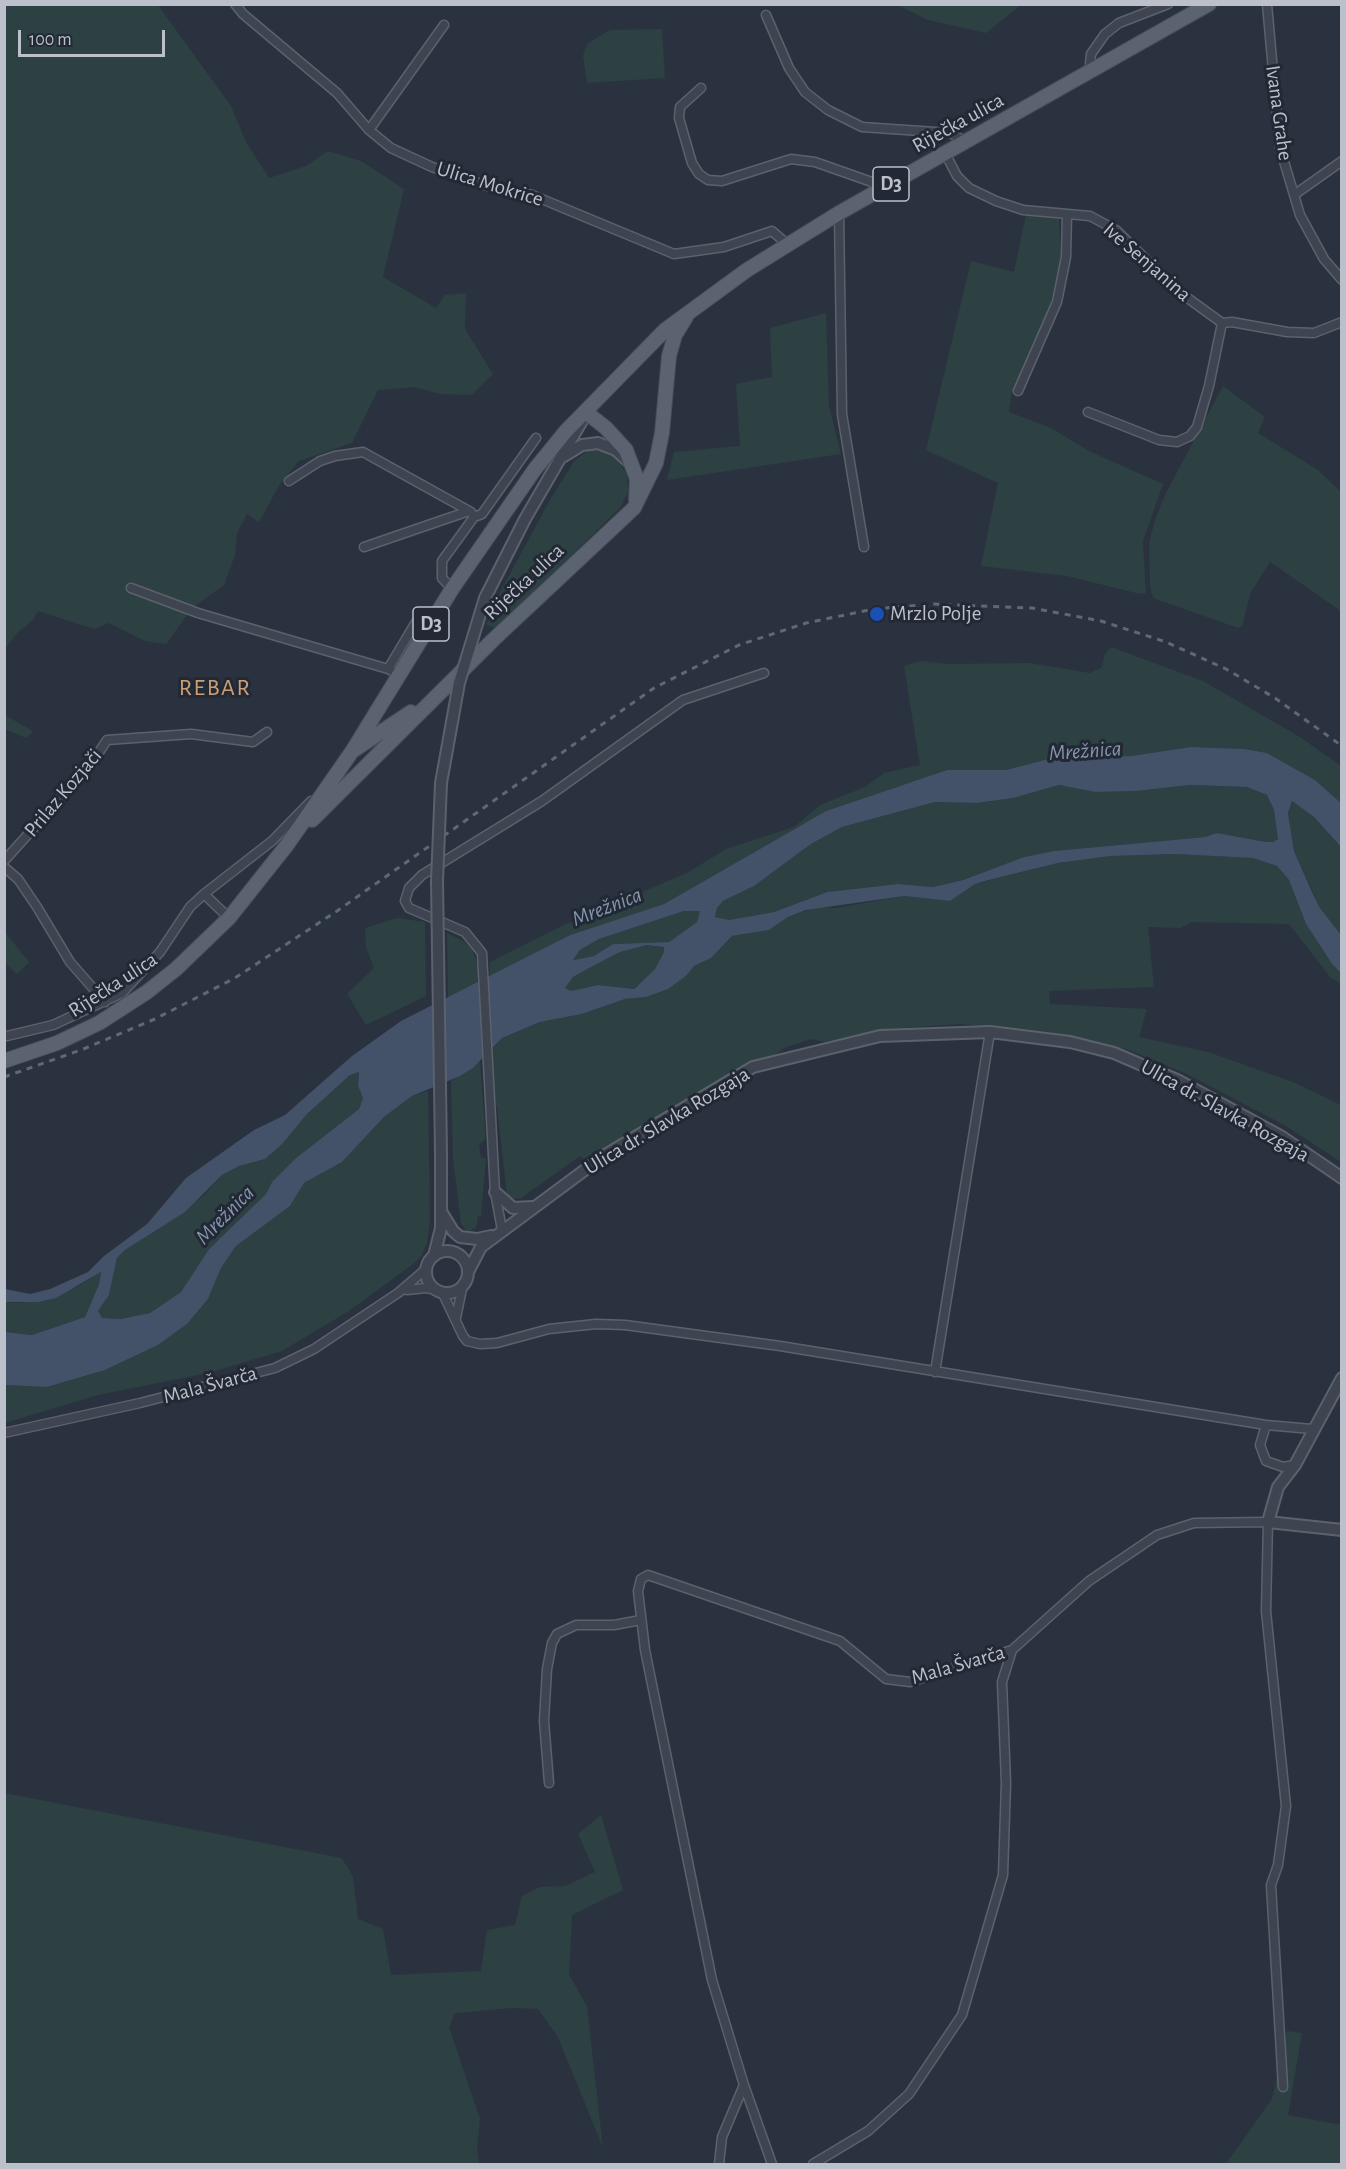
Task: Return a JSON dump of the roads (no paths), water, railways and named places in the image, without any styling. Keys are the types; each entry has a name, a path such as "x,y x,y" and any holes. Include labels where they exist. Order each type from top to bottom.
{"main road":[{"name":"Riječka ulica","path":"4,1061 57,1043 99,1023 176,969 229,918 287,845 353,750 393,672 534,469 566,431 665,330 699,303 787,244 1209,4"},
{"name":"Riječka ulica","path":"287,845 444,688 634,508 656,463 662,433 669,356 675,335 684,319 699,303"},
{"path":"587,412 618,440 631,464 637,487 634,508"},
{"path":"353,750 370,742 444,688"}],"street":[{"name":"Ulica Mokrice","path":"235,4 243,14 337,93 369,130 391,148 432,167 484,185 532,195 674,254 724,247 772,231 787,244"},
{"path":"1089,74 1091,54 1105,34 1119,23 1168,4"},
{"name":"Ivana Grahe","path":"1267,4 1280,148 1300,216 1324,259 1341,280"},
{"path":"766,15 789,68 805,92 828,110 862,127 950,133 967,142"},
{"path":"369,130 444,26"},
{"path":"701,88 680,107 679,118 692,163 699,174 708,180 722,181 791,159 814,162 886,187"},
{"name":"Ive Senjanina","path":"945,153 957,176 969,188 1023,210 1090,216 1116,230 1178,291 1222,323"},
{"path":"1294,195 1341,161"},
{"path":"839,213 842,414 864,547"},
{"name":"Ive Senjanina","path":"1018,391 1057,302 1066,256 1067,215"},
{"path":"1088,412 1160,440 1177,442 1190,436 1197,427 1222,323 1232,322 1287,333 1314,333 1341,322"},
{"path":"587,412 503,558 485,598 459,683 441,783 437,881 441,1228 434,1256 426,1269 430,1283 440,1291 467,1341 480,1344 496,1343 549,1329 596,1324 625,1325 780,1346 1266,1425 1312,1429"},
{"path":"364,547 471,514 482,514 536,438"},
{"path":"559,460 582,445 598,443 616,450 631,464"},
{"path":"289,481 320,461 335,456 363,452 471,514"},
{"path":"452,589 442,578 442,561 471,514"},
{"path":"131,588 198,613 393,672 416,622"},
{"path":"441,1211 446,1222 460,1237 477,1239 500,1232 489,1096 485,969 482,953 465,932 409,908 405,901 409,888 422,875 542,801 683,700 764,673"},
{"name":"Prilaz Kozjači","path":"4,861 92,763 107,740 191,734 253,742 267,732"},
{"name":"Riječka ulica","path":"7,1036 53,1025 122,993 160,952 190,907 272,840 334,777"},
{"path":"4,867 18,879 70,962 105,1002"},
{"path":"204,894 229,918"},
{"path":"935,1372 990,1032"},
{"name":"Ulica dr. Slavka Rozgaja","path":"468,1272 481,1247 605,1155 753,1067 880,1036 990,1032 1070,1042 1114,1053 1177,1080 1282,1137 1341,1178"},
{"path":"495,1191 513,1208 533,1207"},
{"path":"441,1228 447,1245 464,1259 468,1272 456,1318"},
{"name":"Ulica dr. Slavka Rozgaja","path":"453,1252 481,1247"},
{"path":"434,1256 440,1252 453,1252"},
{"name":"Mala Švarča","path":"4,1434 140,1403 275,1368 314,1349 398,1293 426,1269"},
{"path":"398,1293 414,1288 454,1291 464,1284"},
{"path":"1283,2087 1271,1885 1278,1865 1286,1806 1266,1611 1268,1522 1278,1486 1295,1465 1341,1378"},
{"path":"1266,1425 1260,1445 1266,1461 1283,1467 1295,1465"},
{"name":"Mala Švarča","path":"641,1620 638,1591 641,1579 648,1575 840,1641 886,1678 910,1682 1012,1650 1089,1581 1157,1535 1194,1523 1268,1522 1341,1530"},
{"path":"549,1783 544,1721 547,1669 552,1643 557,1634 576,1625 614,1625 641,1620 712,1980 744,2085 772,2164"},
{"path":"813,2164 868,2131 909,2094 962,2015 1004,1875 1006,1783 1002,1682 1012,1650"},
{"path":"719,2164 722,2137 744,2085"}],"water":[{"path":"1191,747 1245,749 1267,753 1315,780 1341,803 1341,847 1314,817 1292,801 1288,813 1294,851 1320,908 1341,935 1341,973 1332,964 1306,924 1289,880 1277,866 1253,858 1173,854 1111,856 1058,863 985,881 975,884 950,901 904,896 806,910 788,917 769,930 732,936 711,958 694,966 687,975 668,989 646,997 625,999 582,1014 540,1022 502,1038 473,1068 460,1076 412,1096 384,1117 342,1162 304,1183 290,1206 236,1246 221,1268 208,1299 187,1324 158,1345 105,1370 47,1387 5,1385 5,1332 32,1335 85,1317 99,1284 101,1272 56,1298 38,1302 5,1302 5,1289 30,1294 50,1289 88,1272 104,1256 147,1224 186,1178 254,1130 285,1115 352,1056 401,1021 570,935 664,904 826,811 947,770 1006,770 1052,758 1131,756","holes":["1059,785 1095,792 1136,791 1190,785 1247,787 1267,795 1274,810 1278,839 1266,842 1217,833 1205,837 1054,851 1024,857 963,880 933,887 898,884 827,892 774,912 729,920 715,917 717,908 723,901 754,886 811,844 842,827 935,802 977,803 1013,798","684,911 700,911 697,922 669,942 613,944 594,956 573,960 580,950 599,939","647,945 664,947 664,952 655,969 634,989 598,985 571,991 565,988 573,977 620,952","359,1072 358,1086 363,1098 359,1109 296,1158 272,1182 266,1194 209,1249 181,1292 150,1313 120,1319 102,1318 98,1311 109,1295 117,1258 125,1250 185,1212 222,1175 239,1166 265,1159 282,1144 306,1115 350,1075"]}],"railway":[{"path":"4,1077 81,1050 155,1019 235,978 337,911 654,688 739,645 806,623 874,609 934,604 1032,608 1101,621 1166,642 1226,669 1275,698 1342,746"}],"place":[{"name":"Mrzlo Polje","path":"877,614"}],"district":[{"name":"REBAR","path":"215,688"}],"water label":[{"name":"Mrežnica","path":"1085,751"},
{"name":"Mrežnica","path":"607,907"},
{"name":"Mrežnica","path":"225,1215"}]}
